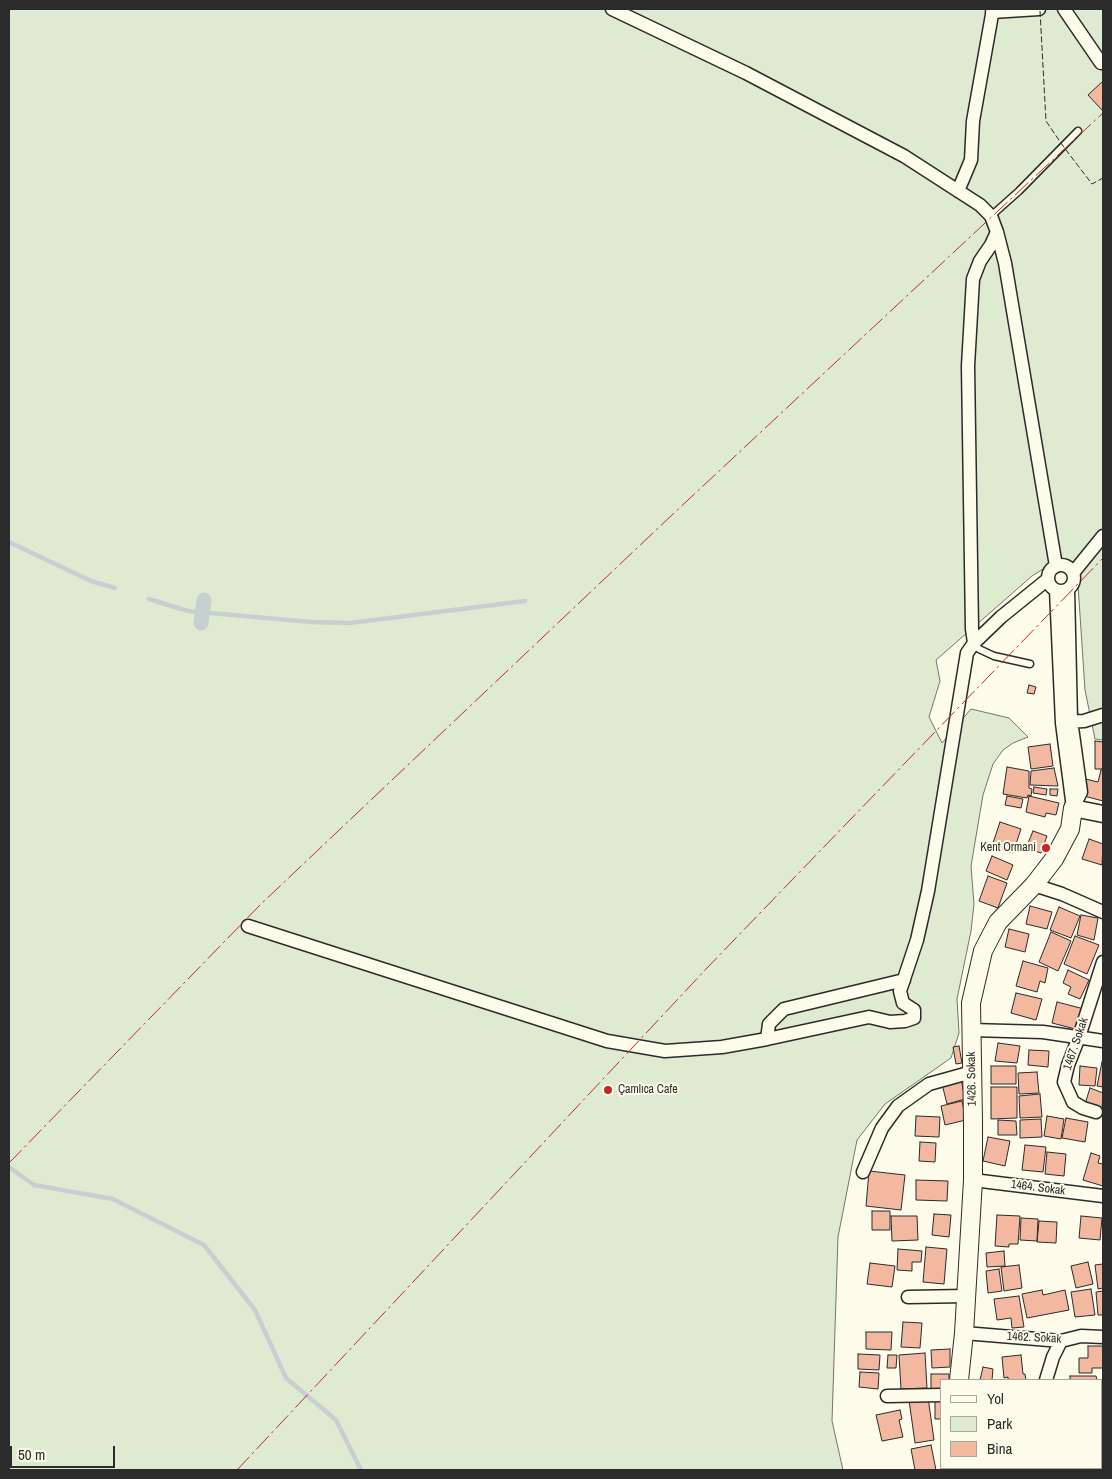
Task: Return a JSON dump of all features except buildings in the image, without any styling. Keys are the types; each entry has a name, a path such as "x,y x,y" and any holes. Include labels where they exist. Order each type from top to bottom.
{"main road":[{"name":"1426. Sokak","path":"959,1379 964,1332 973,1180 971,1003 983,951 998,922 1034,885 1054,859 1070,829 1073,808"}],"street":[{"path":"612,9 746,72 904,156 980,205 991,216 997,232 1007,278 1056,566"},
{"path":"958,192 971,160 973,120 993,10 1040,9"},
{"path":"1064,9 1102,63"},
{"path":"974,643 972,629 968,366 973,279 980,261 997,232"},
{"path":"248,926 607,1041 665,1051 722,1047 869,1017 890,1022 906,1021 914,1018 914,1010 903,1003 900,991 917,940 928,891 967,653 974,643 1001,617 1057,586 1073,583 1073,573 1103,536"},
{"path":"1073,573 1066,566 1056,566 1050,570 1057,586 1067,722 1081,792 1073,808 1103,814"},
{"path":"1067,722 1084,721 1103,715"},
{"path":"1034,885 1062,894 1103,912"},
{"name":"1467. Sokak","path":"1096,1112 1083,1108 1073,1102 1064,1082 1103,962"},
{"path":"767,1039 769,1024 784,1009 904,980"},
{"path":"972,1030 1043,1032 1103,1041"},
{"path":"863,1172 882,1128 898,1106 929,1084 972,1072"},
{"name":"1464. Sokak","path":"973,1180 1103,1196"},
{"path":"908,1297 966,1296"},
{"name":"1462. Sokak","path":"964,1332 1061,1341 1080,1336 1103,1337"},
{"path":"1046,1379 1053,1357 1061,1341"},
{"path":"887,1396 940,1395"}],"lane":[{"path":"991,216 1078,132"},
{"path":"974,643 979,649 994,656 1030,664"}],"green space":[{"path":"9,9 1103,9 1103,740 1095,739 1085,690 1078,585 1082,570 1061,558 1032,576 936,660 940,681 929,717 942,743 971,709 1009,718 1028,737 1013,743 1003,750 993,764 983,795 971,866 974,904 971,931 957,999 959,1033 951,1058 885,1104 857,1140 838,1237 832,1421 843,1470 9,1470"}],"waterway":[{"path":"9,542 91,581 115,588"},
{"path":"149,599 188,611 311,622 350,623 525,601"},
{"path":"201,623 204,600"},
{"path":"9,1167 34,1185 113,1199 204,1245 255,1310 286,1378 336,1420 361,1470"}],"fence":[{"path":"1040,11 1046,121 1092,184 1103,178"}],"power":[{"path":"9,1163 260,905 673,514 1103,113"},
{"path":"237,1470 707,968 1103,558"}],"place":[{"name":"Kent Ormani","path":"1046,848"},
{"name":"Çamlıca Cafe","path":"608,1090"}]}
